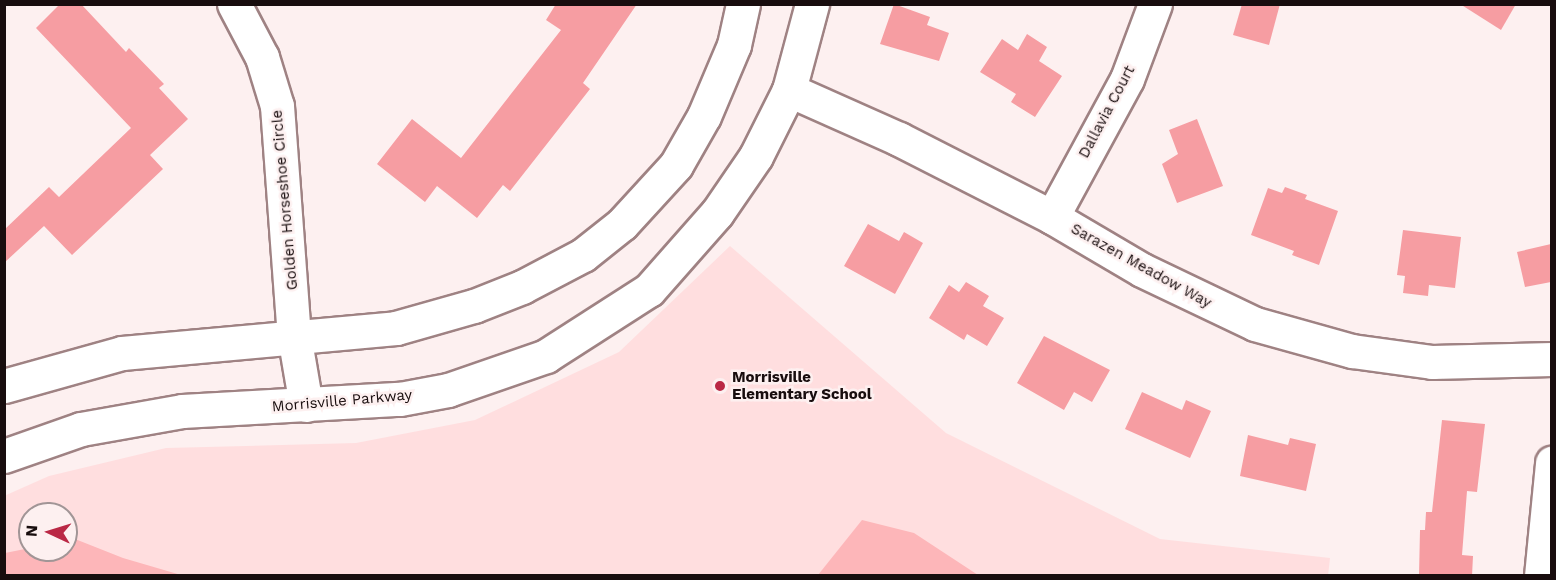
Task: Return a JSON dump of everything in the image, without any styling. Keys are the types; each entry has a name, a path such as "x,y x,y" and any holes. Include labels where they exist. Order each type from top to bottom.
{"main road":[{"name":"Golden Horseshoe Circle","path":"234,4 262,57 277,106 294,335 306,405"},
{"path":"4,386 122,353 294,335 396,328 474,306 583,255 622,224 676,165 704,116 734,45 743,4"},
{"name":"Morrisville Parkway","path":"4,456 81,429 182,411 400,399 448,390 546,356 649,290 717,213 756,156 789,90 812,4"},
{"name":"Dallavia Court","path":"1052,217 1127,79 1155,4"},
{"name":"Sarazen Meadow Way","path":"789,90 899,139 1052,217 1193,297 1255,324 1304,340 1432,362 1551,359"},
{"path":"1541,576 1551,463"}],"shaded area":[{"name":"Morrisville Elementary School","path":"730,246 946,433 1160,539 1330,558 1328,576 5,576 4,496 49,476 166,448 356,443 475,420 619,352"},
{"path":"862,520 914,533 978,575 818,575"},
{"path":"78,540 123,558 181,575 5,575 5,553 18,550 18,562 78,562"}],"building":[{"path":"60,4 81,4 126,52 129,48 164,84 159,88 188,119 150,155 163,169 72,255 44,226 4,263 4,230 49,187 59,197 131,128 36,28"},
{"path":"556,4 637,4 583,83 590,89 510,191 503,185 477,218 437,186 425,202 377,164 412,119 461,158 561,30 546,20"},
{"path":"894,4 930,17 927,25 949,33 939,61 880,44"},
{"path":"1242,4 1280,4 1269,45 1233,35"},
{"path":"1460,4 1516,4 1501,30"},
{"path":"1027,34 1047,47 1039,61 1062,76 1035,117 1011,102 1016,94 980,72 1002,39 1018,50"},
{"path":"1197,119 1223,186 1177,203 1162,164 1178,154 1169,130"},
{"path":"1285,187 1307,195 1305,199 1338,211 1319,265 1292,255 1294,251 1251,235 1268,188 1282,193"},
{"path":"868,224 899,241 904,232 923,243 895,294 844,266"},
{"path":"1403,230 1461,237 1455,288 1429,285 1428,296 1403,293 1405,276 1397,275"},
{"path":"1551,244 1551,282 1525,287 1517,252"},
{"path":"966,282 989,296 983,306 1004,318 987,346 967,334 964,340 929,318 949,285 959,292"},
{"path":"1044,336 1110,370 1092,402 1074,392 1064,410 1017,383"},
{"path":"1142,392 1182,410 1186,400 1211,411 1190,458 1125,429"},
{"path":"1442,420 1485,424 1477,492 1467,491 1462,555 1473,556 1472,576 1419,576 1420,530 1425,530 1426,512 1432,512"},
{"path":"1248,435 1288,445 1290,438 1316,444 1306,491 1240,476"}],"place":[{"name":"Morrisville Elementary School","path":"720,386"}]}
